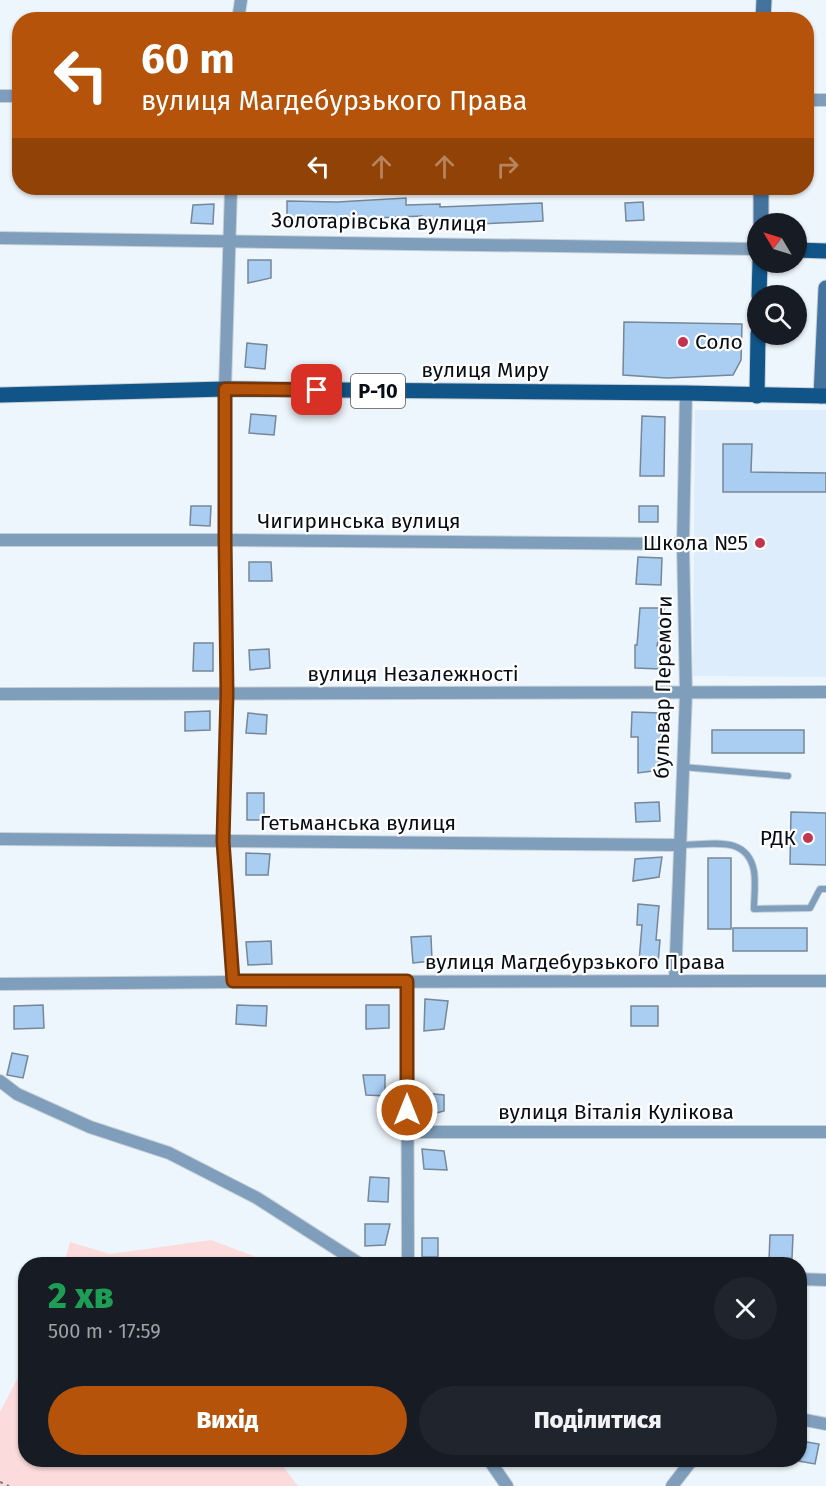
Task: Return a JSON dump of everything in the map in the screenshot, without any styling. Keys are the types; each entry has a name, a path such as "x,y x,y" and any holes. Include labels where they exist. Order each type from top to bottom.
{"main road":[{"path":"761,195 761,213"},
{"path":"807,250 826,250"},
{"path":"823,396 826,288"},
{"path":"757,396 758,345"},
{"name":"вулиця Миру","path":"0,395 225,389 823,396"}],"street":[{"path":"231,195 225,389 227,694 223,841 233,981"},
{"name":"Золотарівська вулиця","path":"0,238 747,249"},
{"name":"бульвар Перемоги","path":"675,981 686,693 682,544 686,393"},
{"name":"Чигиринська вулиця","path":"0,540 682,544"},
{"name":"вулиця Незалежності","path":"0,694 826,692"},
{"name":"Гетьманська вулиця","path":"0,839 680,845"},
{"name":"вулиця Магдебурзького Права","path":"0,984 233,981 826,981"},
{"path":"407,981 408,1257"},
{"path":"0,1081 17,1094 90,1127 169,1153 257,1198 349,1257"},
{"name":"вулиця Віталія Кулікова","path":"407,1132 826,1132"},
{"path":"807,1279 826,1280"},
{"path":"807,1420 826,1424"},
{"path":"494,1467 507,1486"},
{"path":"672,1486 687,1467"}],"lane":[{"path":"682,767 788,776"},
{"path":"680,845 738,846 748,853 754,872 754,909 810,908 820,889 826,889"}],"path":[{"path":"0,1482 9,1486"}],"shaded area":[{"name":"Школа №5","path":"695,410 826,410 826,677 693,676"},
{"path":"211,1240 256,1257 66,1257 70,1242 110,1254"},
{"path":"18,1377 18,1467 283,1467 298,1486 0,1486 0,1412"}],"building":[{"path":"406,198 406,205 440,204 440,207 542,203 543,221 460,225 460,222 423,223 422,216 375,218 375,220 287,220 287,201 337,202"},
{"path":"643,202 644,220 626,221 625,203"},
{"path":"214,204 213,224 191,223 193,205"},
{"path":"248,260 271,260 271,278 248,283"},
{"name":"Соло","path":"624,322 742,324 741,360 733,375 667,378 623,375"},
{"path":"247,343 267,345 265,369 245,367"},
{"path":"251,414 276,416 274,435 249,433"},
{"path":"642,416 665,417 664,476 640,476"},
{"path":"723,444 752,444 751,472 826,473 826,492 723,492"},
{"path":"191,506 211,506 210,526 190,525"},
{"path":"639,506 658,506 658,522 639,522"},
{"path":"638,557 662,558 661,585 636,584"},
{"path":"249,562 271,562 272,581 249,581"},
{"path":"640,608 664,608 657,646 660,646 660,669 635,668 635,645 637,645"},
{"path":"194,643 213,643 213,671 193,671"},
{"path":"269,649 270,668 250,670 249,650"},
{"path":"210,711 210,730 185,731 185,712"},
{"path":"632,712 661,713 660,770 638,773 638,737 631,737"},
{"path":"248,713 267,715 266,734 246,733"},
{"path":"712,730 804,730 804,753 712,753"},
{"path":"247,793 264,793 264,820 247,820"},
{"path":"659,802 660,821 636,822 635,803"},
{"name":"РДК","path":"791,812 826,813 826,865 790,864"},
{"path":"246,853 270,854 268,875 246,875"},
{"path":"662,857 659,877 633,881 635,859"},
{"path":"708,858 731,858 731,929 708,929"},
{"path":"638,904 659,906 656,940 660,940 658,963 639,962 642,925 637,925"},
{"path":"733,928 807,928 807,951 733,951"},
{"path":"431,936 432,961 413,963 411,937"},
{"path":"271,941 272,964 248,965 246,942"},
{"path":"425,999 448,1001 444,1029 424,1031"},
{"path":"43,1005 44,1028 14,1029 14,1006"},
{"path":"237,1005 267,1006 266,1026 236,1024"},
{"path":"366,1005 389,1005 389,1028 366,1029"},
{"path":"631,1006 658,1006 658,1026 631,1026"},
{"path":"12,1053 28,1056 23,1078 7,1075"},
{"path":"363,1075 385,1075 385,1096 366,1095"},
{"path":"423,1093 444,1095 444,1111 425,1116"},
{"path":"422,1149 444,1151 447,1170 424,1169"},
{"path":"370,1177 389,1178 388,1202 368,1201"},
{"path":"365,1224 390,1224 385,1245 365,1246"},
{"path":"770,1235 793,1235 792,1257 769,1257"},
{"path":"422,1238 438,1238 438,1257 422,1257"},
{"path":"807,1442 819,1444 815,1464 807,1463"}],"place":[{"name":"Соло","path":"683,342"},
{"name":"Школа №5","path":"760,543"},
{"name":"РДК","path":"808,838"}],"route":[{"path":"317,390 225,389 227,694 223,841 233,981 407,981 407,1110"}]}
